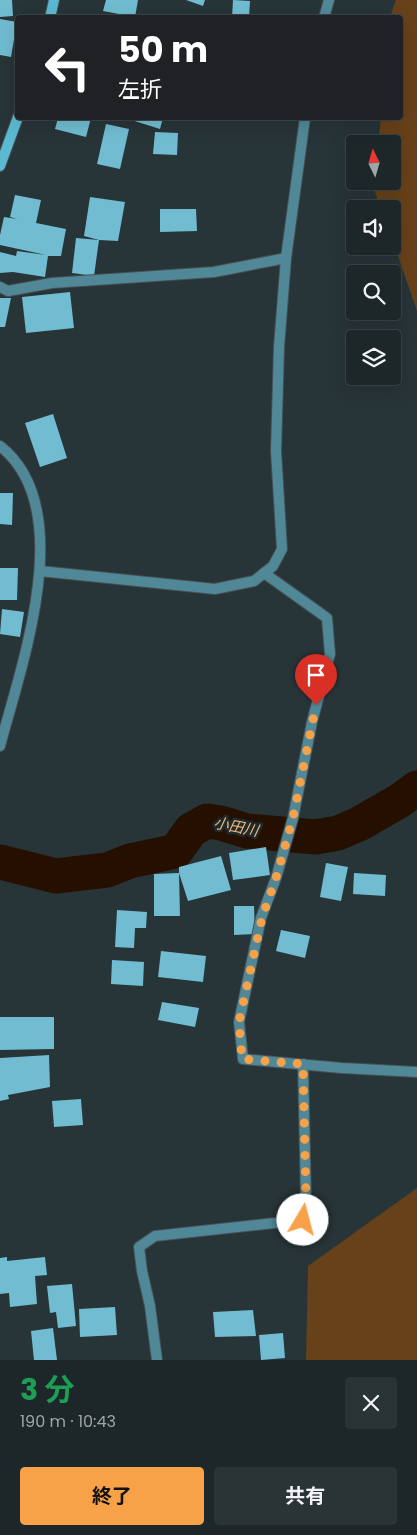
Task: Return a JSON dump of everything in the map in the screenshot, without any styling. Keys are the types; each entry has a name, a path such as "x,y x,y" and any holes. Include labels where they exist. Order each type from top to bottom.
{"main road":[{"path":"51,15 54,0"},
{"path":"0,166 17,120"}],"street":[{"path":"325,15 329,0"},
{"path":"40,571 215,589 254,581 273,566 282,549 276,451 279,347 286,258 305,120"},
{"path":"0,287 8,290 52,283 214,272 286,258"},
{"path":"0,446 12,455 31,487 39,521 40,571 33,623 0,746"},
{"path":"264,573 327,618 330,654 312,722 293,818 276,878 262,918 239,1022 242,1059 417,1072"},
{"path":"157,1360 150,1306 142,1272 139,1247 155,1236 303,1220 306,1200 303,1064"}],"shaded area":[{"path":"396,0 417,0 417,311 398,255 401,255 401,200 378,200 374,190 401,190 401,135 379,135 381,120 403,120 403,15 391,15"},
{"path":"417,1188 417,1360 306,1360 308,1266"}],"building":[{"path":"0,0 12,0 13,16 0,17"},
{"path":"106,0 138,0 135,15 103,11"},
{"path":"186,0 205,0 203,6"},
{"path":"233,0 250,1 249,15 232,15"},
{"path":"0,19 15,22 11,57 0,55"},
{"path":"57,120 90,120 86,137 55,129"},
{"path":"131,120 162,120 160,129"},
{"path":"106,124 129,129 120,169 97,164"},
{"path":"155,132 178,133 177,155 153,154"},
{"path":"15,195 41,200 36,223 66,229 61,256 48,256 45,277 13,272 0,273 0,252 16,256 17,251 46,255 0,245 4,217 17,219 10,217"},
{"path":"90,197 125,202 118,241 99,240 84,236"},
{"path":"160,209 196,209 197,231 160,232"},
{"path":"76,238 99,240 94,276 72,273"},
{"path":"70,292 74,328 26,333 22,297"},
{"path":"0,298 11,298 5,327 0,327"},
{"path":"53,414 67,458 40,467 25,423"},
{"path":"0,493 13,493 12,525 0,524"},
{"path":"0,568 18,568 17,600 0,600"},
{"path":"2,609 24,612 20,637 0,634"},
{"path":"266,847 270,875 233,880 229,853"},
{"path":"221,856 231,890 188,901 179,873 179,867"},
{"path":"326,863 348,867 341,901 320,897"},
{"path":"179,873 180,916 154,916 154,874"},
{"path":"354,873 386,875 385,896 353,894"},
{"path":"234,906 254,906 255,934 234,935"},
{"path":"117,910 147,912 146,928 135,928 134,948 115,947"},
{"path":"281,930 310,936 305,958 276,951"},
{"path":"161,951 206,956 203,982 158,977"},
{"path":"112,960 144,962 143,986 111,984"},
{"path":"162,1002 199,1008 195,1027 158,1020"},
{"path":"0,1017 54,1017 54,1049 0,1050"},
{"path":"49,1055 50,1087 8,1095 9,1099 0,1101 0,1058"},
{"path":"81,1099 83,1125 54,1127 52,1101"},
{"path":"7,1257 7,1261 45,1257 47,1275 35,1276 37,1304 10,1307 9,1293 0,1294 0,1258"},
{"path":"72,1284 76,1326 58,1328 56,1312 50,1313 47,1286"},
{"path":"115,1307 117,1335 80,1337 79,1309"},
{"path":"253,1310 256,1336 215,1337 213,1312"},
{"path":"53,1328 57,1360 34,1360 31,1331"},
{"path":"283,1333 285,1358 261,1360 259,1335"}],"waterway":[{"name":"小田川","path":"0,862 56,876 107,870 130,861 176,851 191,830 207,821 247,831 316,837 338,833 359,824 399,801 417,788"}],"route":[{"path":"303,1220 306,1200 303,1064 242,1059 239,1022 262,918 276,878 293,818 316,705"}]}
